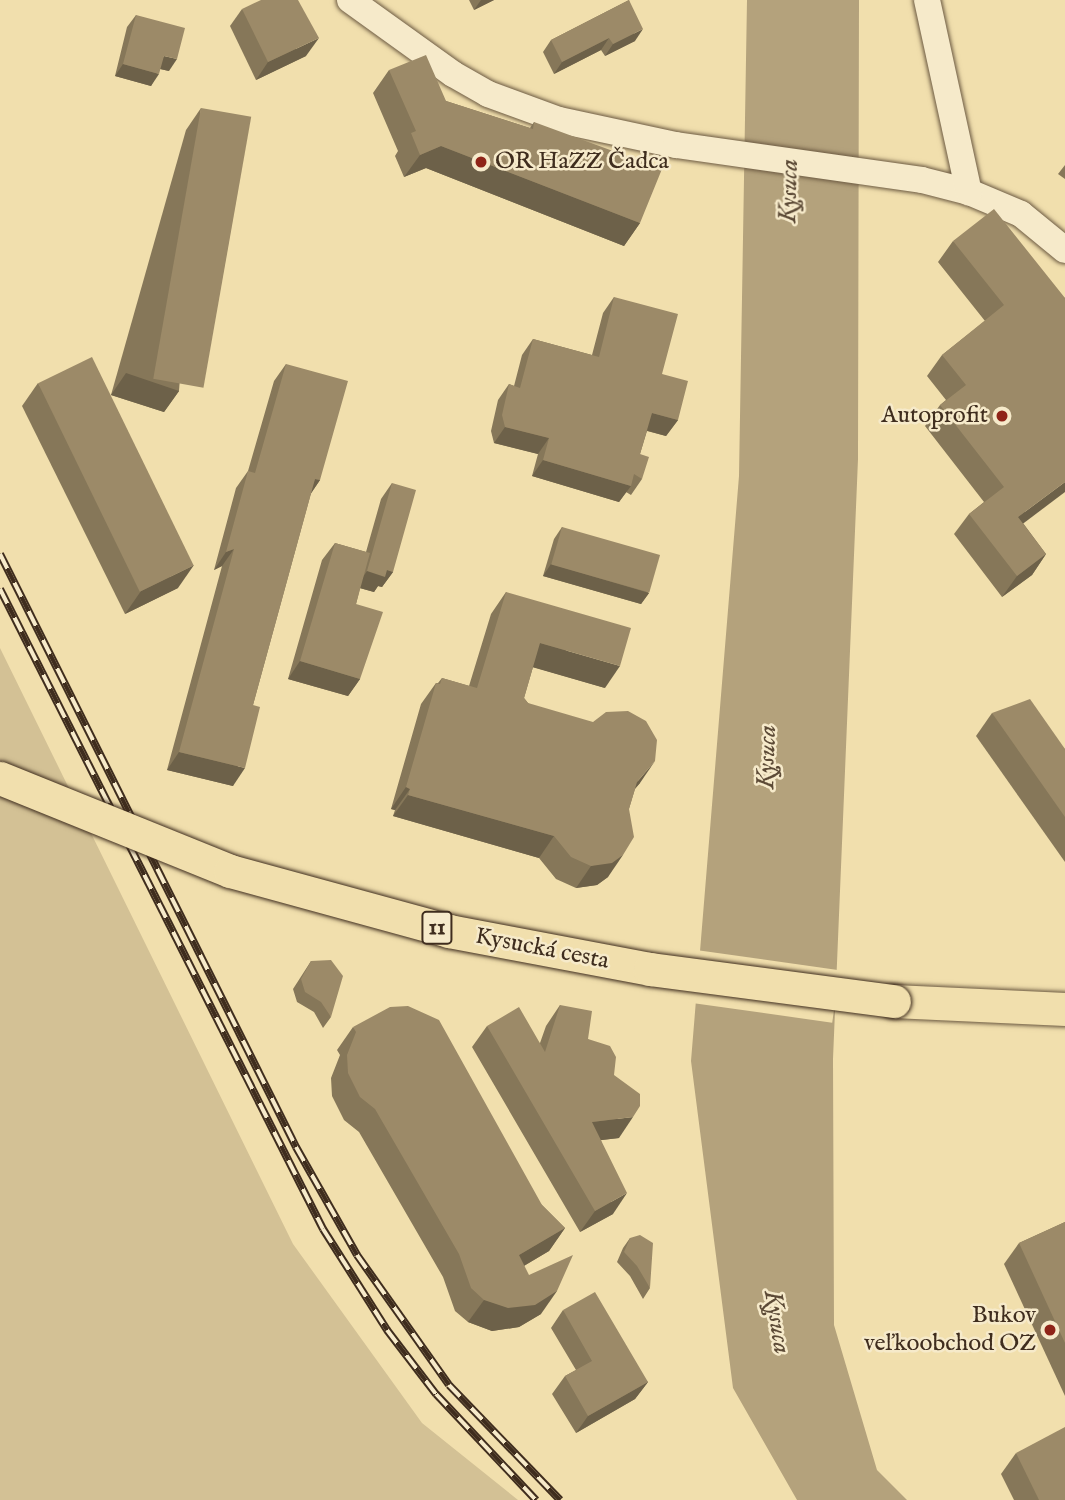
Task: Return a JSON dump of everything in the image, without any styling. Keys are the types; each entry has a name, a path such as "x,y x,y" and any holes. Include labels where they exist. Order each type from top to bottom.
{"main road":[{"name":"Kysucká cesta","path":"0,778 230,871 449,931 650,969 894,1001 1065,1009"}],"street":[{"path":"350,0 424,55 488,94 597,130 922,180 969,192 1021,214 1065,250"},
{"path":"927,0 969,192"}],"shaded area":[{"path":"0,648 293,1244 422,1423 518,1500 0,1500"}],"water":[{"name":"Kysuca","path":"747,0 859,0 858,459 833,1059 834,1325 877,1470 907,1500 797,1500 733,1388 691,1061 739,476"}],"pier":[{"path":"696,950 840,970 832,1023 689,1002"}],"building":[{"path":"261,0 298,0 319,38 268,62 242,9"},
{"path":"629,0 643,29 613,44 609,38 562,62 551,40"},
{"path":"136,15 185,28 177,59 164,56 159,74 123,64"},
{"path":"426,55 446,101 533,129 534,122 662,169 640,223 441,146 420,155 411,133 416,131 389,70"},
{"path":"201,108 251,117 203,388 153,379"},
{"path":"994,209 1065,298 1065,482 1018,517 1046,554 1017,576 969,514 1004,487 940,405 966,385 942,355 1004,305 953,241"},
{"path":"614,297 678,314 662,374 688,381 678,420 652,413 640,454 649,457 642,479 634,474 631,486 543,460 549,438 505,427 502,415 509,384 520,388 533,339 599,357"},
{"path":"92,357 194,566 140,592 38,383"},
{"path":"286,364 348,381 320,480 315,479 253,705 260,707 245,768 179,752 234,549 226,552 248,471 255,473"},
{"path":"392,483 416,490 393,572 387,570 385,577 367,571"},
{"path":"562,527 660,555 649,593 551,564"},
{"path":"335,543 370,553 356,604 383,612 360,679 300,661"},
{"path":"506,592 631,628 620,666 540,643 524,698 528,703 593,722 606,712 628,711 646,721 657,740 655,761 637,782 629,809 634,837 623,855 612,863 591,866 571,857 554,836 408,795 410,789 406,787 436,683 440,684 442,678 477,688"},
{"path":"1030,699 1065,749 1065,817 992,713"},
{"path":"331,960 343,976 331,1017 321,1002 305,992 301,979 311,961"},
{"path":"560,1005 592,1011 588,1039 610,1046 616,1057 614,1075 640,1094 640,1106 633,1117 592,1122 627,1193 595,1211 487,1026 519,1007 545,1052"},
{"path":"408,1006 439,1020 542,1205 565,1228 519,1255 529,1275 573,1255 557,1291 535,1305 508,1308 484,1300 471,1288 459,1254 375,1109 360,1097 348,1073 347,1055 356,1032 353,1027 390,1007"},
{"path":"1065,1222 1065,1343 1019,1243"},
{"path":"640,1235 653,1243 650,1288 637,1266 624,1252 630,1238"},
{"path":"595,1292 648,1382 588,1416 565,1376 592,1361 563,1310"},
{"path":"1065,1427 1065,1500 1039,1500 1016,1453"}],"railway":[{"path":"0,554 296,1147 357,1255 449,1385 560,1500"},
{"path":"0,589 323,1229 387,1330 436,1394 536,1500"}],"place":[{"name":"OR HaZZ Čadca","path":"481,162"},
{"name":"Autoprofit","path":"1002,416"},
{"name":"Bukov veľkoobchod OZ","path":"1050,1330"}]}
